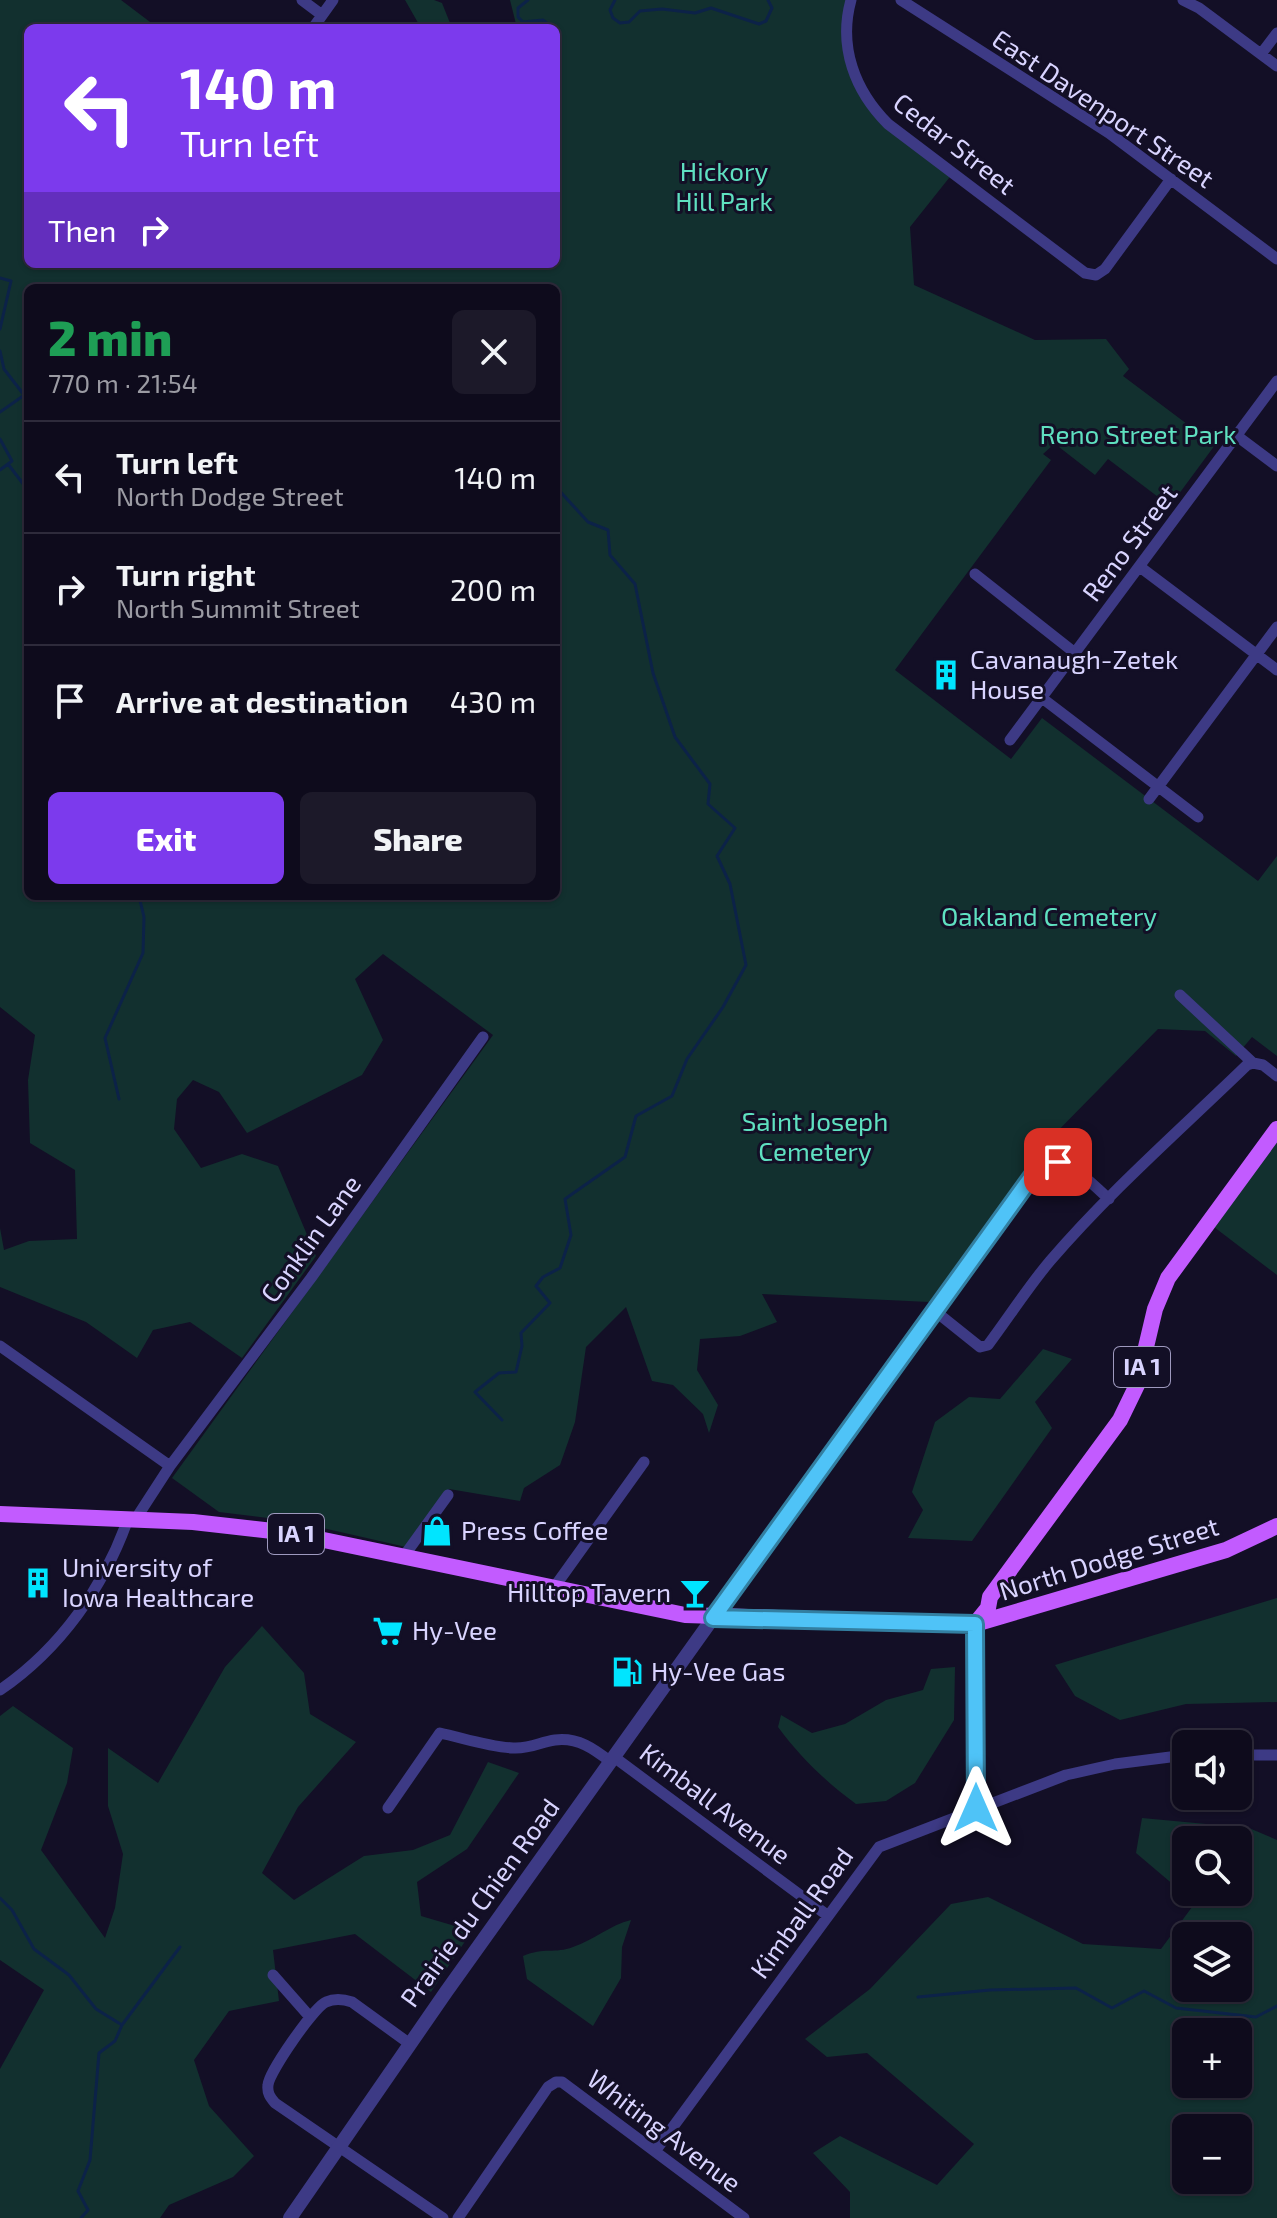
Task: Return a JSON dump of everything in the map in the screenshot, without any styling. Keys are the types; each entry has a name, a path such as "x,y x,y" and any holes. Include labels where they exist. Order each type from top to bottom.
{"main road":[{"name":"IA 1","path":"975,1624 988,1608 990,1597 1120,1420 1137,1385 1152,1317 1168,1278 1277,1129"},
{"name":"North Dodge Street","path":"0,1514 193,1522 290,1533 685,1615 975,1624 1217,1553 1277,1526"},
{"path":"954,1623 990,1597 998,1609 1012,1613"}],"street":[{"path":"302,0 322,15"},
{"path":"316,24 333,0"},
{"name":"Cedar Street","path":"851,0 847,22 848,54 859,86 877,113 1085,273 1101,273 1171,179"},
{"name":"East Davenport Street","path":"901,0 1109,133 1277,259"},
{"path":"1183,0 1199,8 1277,66"},
{"path":"1261,54 1277,33"},
{"name":"Reno Street","path":"1010,740 1277,381"},
{"path":"1237,436 1277,466"},
{"path":"1140,567 1277,670"},
{"path":"975,574 1075,653"},
{"path":"1149,799 1277,627"},
{"path":"1042,698 1198,817"},
{"path":"1180,995 1253,1063"},
{"name":"Conklin Lane","path":"0,1690 23,1675 42,1657 91,1596 132,1520 483,1037"},
{"path":"935,1311 980,1347 988,1345 1041,1272 1109,1199 1247,1065 1263,1065 1277,1076"},
{"path":"713,1618 1041,1166 1051,1162 1066,1164 1109,1199"},
{"path":"0,1346 170,1466"},
{"path":"553,1589 644,1462"},
{"path":"404,1556 448,1495"},
{"name":"Prairie du Chien Road","path":"290,2218 713,1618"},
{"path":"975,1624 976,1808"},
{"name":"Kimball Avenue","path":"388,1808 440,1733 511,1748 571,1740 587,1744 613,1760 827,1915"},
{"path":"1252,1755 1277,1755"},
{"name":"Kimball Road","path":"656,2150 879,1847 1051,1780 1093,1768 1172,1757"},
{"path":"273,1975 310,2017"},
{"path":"410,2044 352,2002 343,1999 327,2001 310,2017 270,2077 268,2091 275,2103 443,2218"},
{"name":"Whiting Avenue","path":"458,2218 548,2087 556,2082 562,2082 744,2218"}],"green space":[{"path":"0,0 121,0 153,24 24,24 24,268 560,268 560,24 516,24 510,0 849,0 847,38 867,100 953,173 910,227 914,285 1035,340 1106,339 1129,369 1123,376 1215,445 1170,506 1108,459 1095,475 1059,447 1073,427 1043,454 1051,460 895,670 1011,759 1042,718 1258,881 1277,856 1277,1056 1252,1037 1236,1056 1205,1031 1158,1029 1040,1149 929,1302 762,1294 777,1322 740,1336 700,1339 697,1370 718,1405 709,1433 703,1414 673,1385 652,1381 626,1307 586,1347 575,1422 560,1465 524,1488 520,1501 449,1489 406,1547 292,1521 219,1512 172,1478 493,1035 383,954 355,979 383,1040 362,1075 247,1133 219,1092 193,1080 177,1099 174,1129 201,1168 242,1154 278,1166 316,1256 242,1358 190,1322 153,1330 137,1358 86,1322 0,1287 0,1228 4,1250 29,1241 77,1239 75,1170 30,1143 28,1080 35,1035 0,1007"},
{"path":"405,0 442,3 450,24 419,24"},
{"path":"1277,1132 1277,1275 1214,1227"},
{"path":"1043,1349 1072,1359 1035,1402 1052,1428 972,1541 908,1538 923,1510 912,1492 935,1422 969,1397 1000,1399"},
{"path":"1277,1598 1277,1702 1186,1704 1120,1720 1075,1696 1055,1665"},
{"path":"262,1626 304,1673 310,1714 356,1742 298,1807 262,1873 294,1900 364,1856 413,1850 450,1835 488,1762 519,1773 467,1849 417,1882 421,1916 472,1931 431,1992 355,1934 273,1950 279,2001 229,2011 194,2060 209,2106 254,2156 233,2177 169,2205 160,2218 0,2218 0,2069 44,1990 0,1960 0,1716 13,1706 73,1748 67,1783 41,1850 105,1938 115,1908 123,1854 108,1806 108,1748 158,1783 225,1667"},
{"path":"955,1667 954,1720 915,1783 886,1801 856,1804 814,1768 778,1727 781,1715 812,1733 845,1724 886,1700 923,1690 931,1669"},
{"path":"1142,1818 1228,1826 1172,1826 1172,1884 1136,1853"},
{"path":"1252,1829 1277,1840 1277,2218 850,2218 850,2192 813,2153 840,2136 937,2185 974,2144 867,2053 827,2057 805,2039 870,1989 951,1904 988,1897 1083,1944 1161,1949 1172,1934 1172,2002 1252,2002 1252,1922 1181,1922 1193,1906 1252,1906"},
{"path":"631,1920 622,1947 621,1978 593,2026 527,1979 523,1956 573,1947"}],"waterway":[{"path":"528,0 518,8 518,17 523,22 543,20 548,24"},
{"path":"615,0 610,10 613,18 620,23 629,22 640,11 662,9 695,13 711,8 759,24 766,21 772,8 768,0"},
{"path":"0,278 11,281 0,329"},
{"path":"0,351 4,369 24,395"},
{"path":"0,412 23,396"},
{"path":"0,439 12,461 0,470"},
{"path":"8,464 24,485"},
{"path":"502,1420 475,1392 499,1373 516,1372 522,1346 521,1333 550,1303 536,1286 543,1277 560,1268 571,1235 565,1199 625,1157 636,1116 672,1096 687,1059 723,1007 746,965 730,884 717,856 735,828 708,804 710,784 675,737 653,673 635,584 610,555 608,530 588,522 560,491"},
{"path":"119,1099 105,1038 143,953 144,917 140,900"},
{"path":"0,1898 12,1910 34,1949 69,1975 96,2009 122,2025"},
{"path":"81,2218 88,2210 78,2191 90,2160 99,2053 115,2041 122,2025 180,1947"},
{"path":"918,1997 990,1990 1076,1988 1112,2008 1144,1991 1176,2008 1256,2017 1277,2006"}],"place":[{"name":"Cavanaugh-Zetek House","path":"946,675"},
{"name":"Press Coffee","path":"437,1531"},
{"name":"University of Iowa Healthcare","path":"38,1583"},
{"name":"Hilltop Tavern","path":"695,1593"},
{"name":"Hy-Vee","path":"388,1631"},
{"name":"Hy-Vee Gas","path":"627,1672"}],"route":[{"path":"976,1808 975,1624 713,1618 1035,1172 1047,1163 1058,1162"}],"park label":[{"name":"Hickory Hill Park","path":"724,187"},
{"name":"Reno Street Park","path":"1138,435"},
{"name":"Oakland Cemetery","path":"1049,917"},
{"name":"Saint Joseph Cemetery","path":"815,1137"}]}
